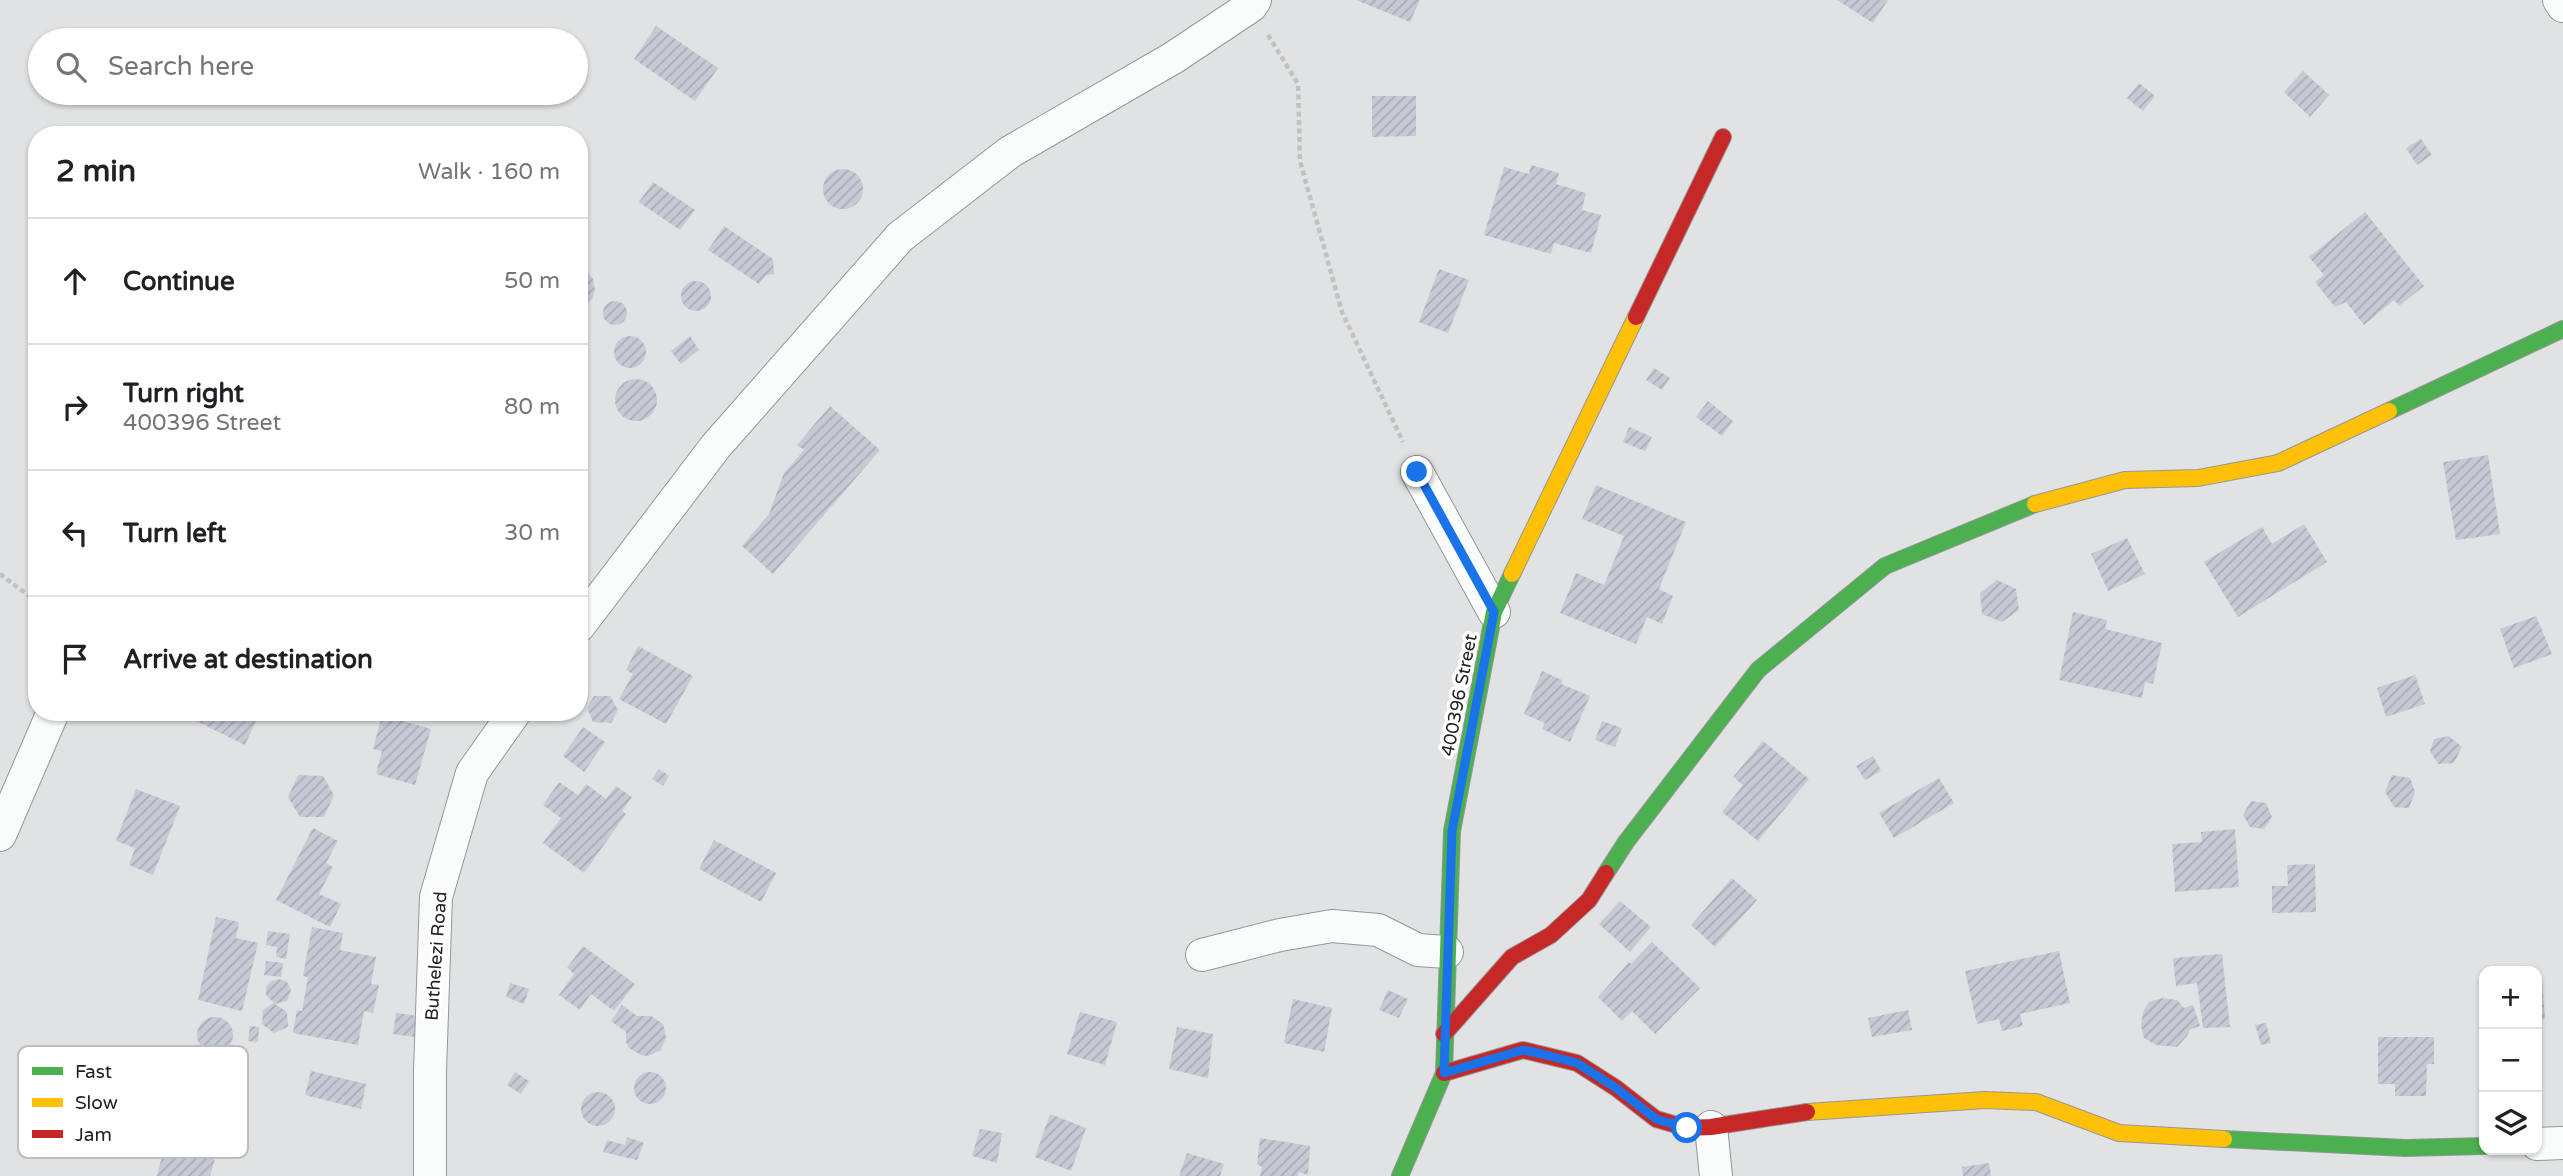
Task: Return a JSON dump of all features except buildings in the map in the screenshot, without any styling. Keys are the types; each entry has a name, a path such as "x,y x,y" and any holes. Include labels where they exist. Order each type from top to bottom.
{"street":[{"path":"2559,0 2563,6"},
{"path":"588,614 716,446 900,237 1010,152 1173,58 1251,6 1259,13"},
{"name":"400396 Street","path":"1400,1176 1444,1073 1452,831 1494,612 1723,137"},
{"path":"1444,1034 1511,957 1551,935 1589,900 1626,842 1758,670 1885,566 2043,501 2125,480 2198,478 2278,463 2563,329"},
{"path":"1417,472 1494,612"},
{"path":"0,835 49,721"},
{"name":"Buthelezi Road","path":"430,1176 429,1071 436,897 472,772 509,721"},
{"path":"1202,955 1280,935 1332,926 1378,930 1418,950 1447,952"},
{"path":"1444,1073 1523,1050 1542,1054 1577,1063 1616,1088 1656,1119 1687,1128 1712,1127 1813,1111 1985,1100 2036,1102 2119,1133 2405,1148 2479,1146"},
{"path":"1712,1127 1716,1176"},
{"path":"2542,1144 2563,1143"}],"path":[{"path":"1259,13 1298,84 1300,161 1342,312 1417,472"},
{"path":"0,574 28,595"}],"traffic: fast":[{"path":"2389,411 2563,329"},
{"path":"1606,873 1626,842 1758,670 1885,566 2035,504"},
{"path":"1400,1176 1444,1073 1452,831 1494,612 1512,574"},
{"path":"2224,1139 2405,1148 2479,1146"}],"traffic: slow":[{"path":"1512,574 1636,317"},
{"path":"2035,504 2125,480 2198,478 2278,463 2389,411"},
{"path":"1807,1112 1985,1100 2036,1102 2119,1133 2224,1139"}],"traffic: jam":[{"path":"1636,317 1723,137"},
{"path":"1444,1034 1512,957 1551,935 1589,900 1606,873"},
{"path":"1444,1073 1523,1050 1577,1063 1616,1088 1656,1119 1687,1128 1711,1127 1807,1112"}],"route":[{"path":"1417,472 1494,612 1452,831 1444,1073 1523,1050 1542,1054 1577,1063 1616,1088 1656,1119 1687,1128"}]}
